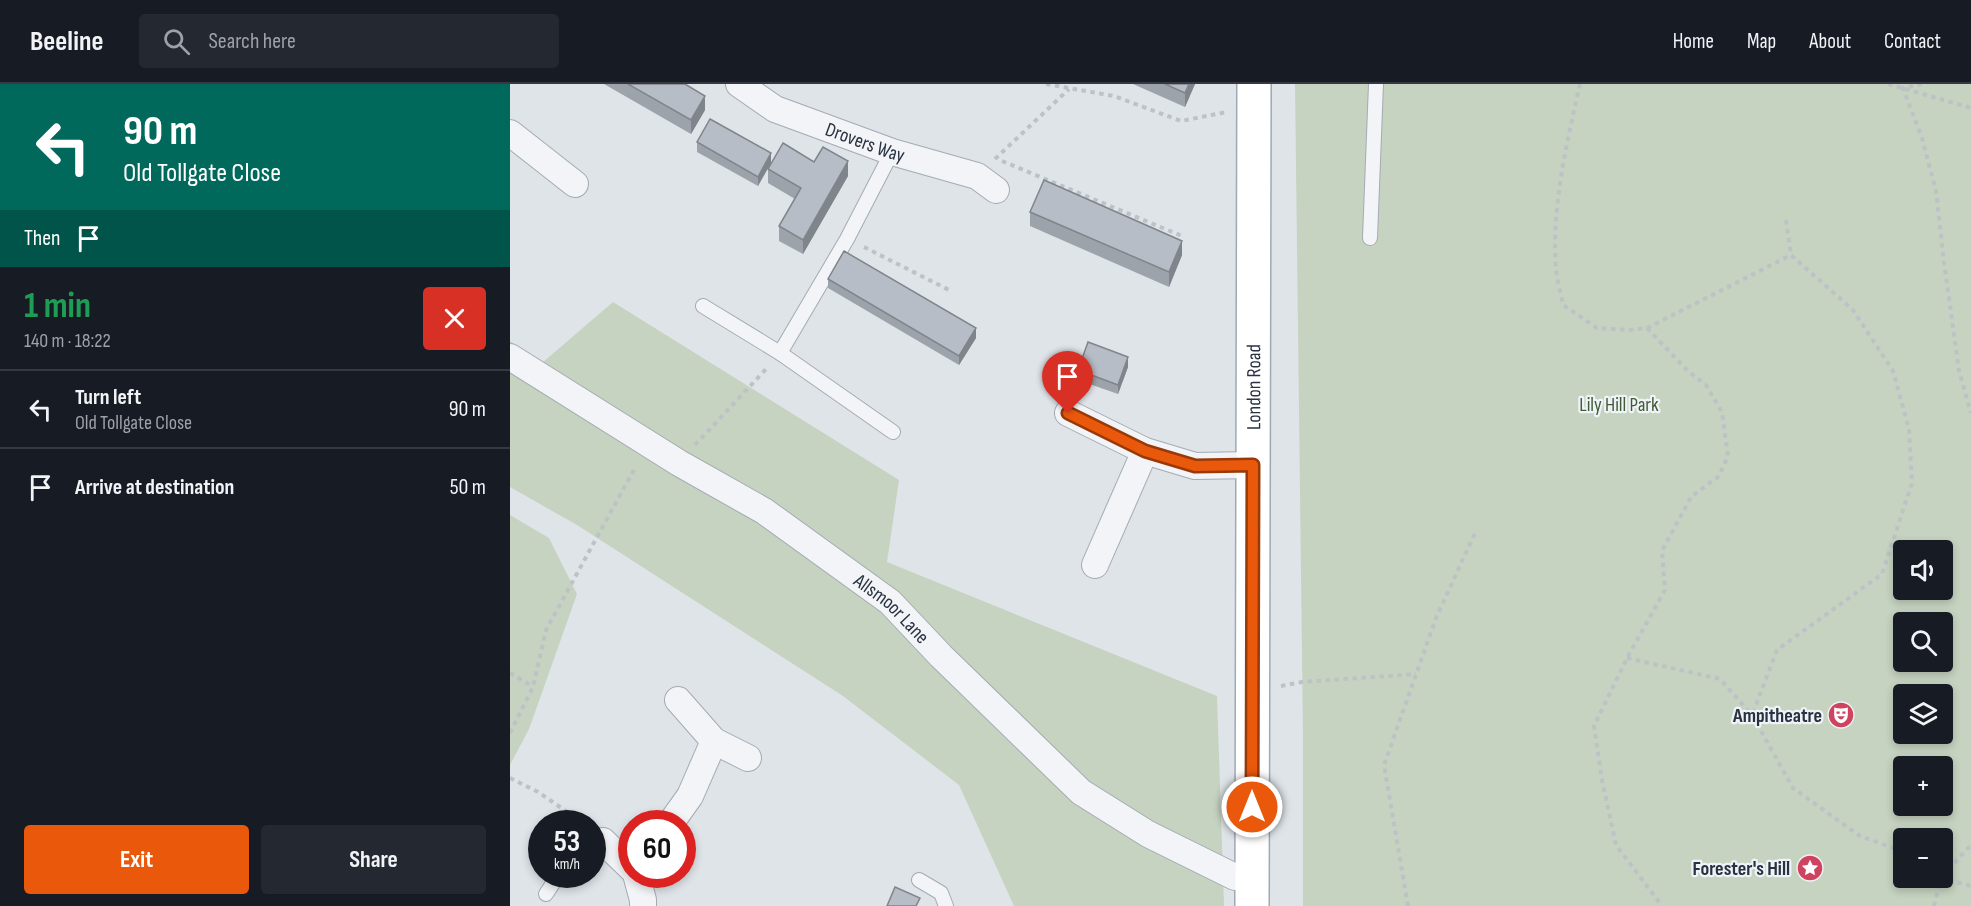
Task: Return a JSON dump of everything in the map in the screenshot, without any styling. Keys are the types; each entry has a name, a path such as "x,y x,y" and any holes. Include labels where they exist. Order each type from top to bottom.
{"main road":[{"name":"London Road","path":"1246,887 1253,465 1254,84"}],"street":[{"name":"Drovers Way","path":"739,84 775,109 892,152 986,183"},
{"path":"510,133 575,184"},
{"name":"Allsmoor Lane","path":"510,357 679,463 764,511 890,602 941,656 1081,792 1148,834 1246,887"},
{"path":"1068,413 1145,451 1195,466 1253,465"},
{"path":"1095,565 1145,451"},
{"path":"678,700 714,741 748,758"},
{"path":"680,810 690,796 714,741"},
{"path":"606,847 618,857"},
{"path":"640,888 643,906"}],"lane":[{"path":"1370,238 1376,84"},
{"path":"780,353 847,239 892,152"},
{"path":"703,306 780,353 893,432"},
{"path":"918,880 941,893 946,906"},
{"path":"546,894 550,888"}],"path":[{"path":"1046,84 1113,96 1181,121 1229,111"},
{"path":"1580,84 1570,129 1555,225 1556,270 1563,305 1597,328 1629,330 1647,328 1791,255"},
{"path":"1888,84 1971,108"},
{"path":"1903,88 1923,84"},
{"path":"1903,88 1922,138 1936,191 1959,371 1971,413"},
{"path":"986,183 996,158 1068,89"},
{"path":"996,158 1182,236"},
{"path":"1752,715 1777,651 1882,574 1912,483 1909,429 1893,371 1852,310 1791,255 1786,220"},
{"path":"847,239 951,291"},
{"path":"1647,328 1689,372 1706,385 1722,412 1728,456 1719,476 1690,497 1662,551 1665,590 1627,658 1594,726 1602,780 1616,845 1662,906"},
{"path":"679,463 780,353"},
{"path":"510,734 532,687 546,630 648,444"},
{"path":"1408,906 1384,765 1436,618 1475,533"},
{"path":"1627,658 1720,678 1752,715 1793,788 1860,836 1893,848"},
{"path":"510,673 532,687"},
{"path":"1271,688 1302,682 1416,674"},
{"path":"510,778 538,792 560,810"},
{"path":"1953,864 1971,845"},
{"path":"1953,881 1971,886"},
{"path":"1934,906 1938,888"}],"green space":[{"name":"Lily Hill Park","path":"1295,84 1971,84 1971,906 1303,906"},
{"path":"613,302 899,480 887,562 1217,696 1224,906 1014,906 959,785 843,696 577,525 510,487 510,341 542,363"},
{"path":"510,515 549,538 577,594 529,729 510,765"}],"building":[{"path":"628,84 685,84 705,96 691,120"},
{"path":"1165,84 1189,84 1185,93"},
{"path":"710,119 771,153 758,177 697,142"},
{"path":"783,143 814,162 823,147 848,161 803,240 779,226 801,188 768,169"},
{"path":"1044,180 1182,241 1169,272 1030,212"},
{"path":"844,251 976,328 959,356 828,279"},
{"path":"1088,342 1128,357 1118,385 1078,370"},
{"path":"895,887 920,898 916,906 887,906"}],"place":[{"name":"Ampitheatre","path":"1841,715"},
{"name":"Forester's Hill","path":"1810,868"}],"route":[{"path":"1068,413 1145,451 1195,466 1253,465 1252,807"}]}
